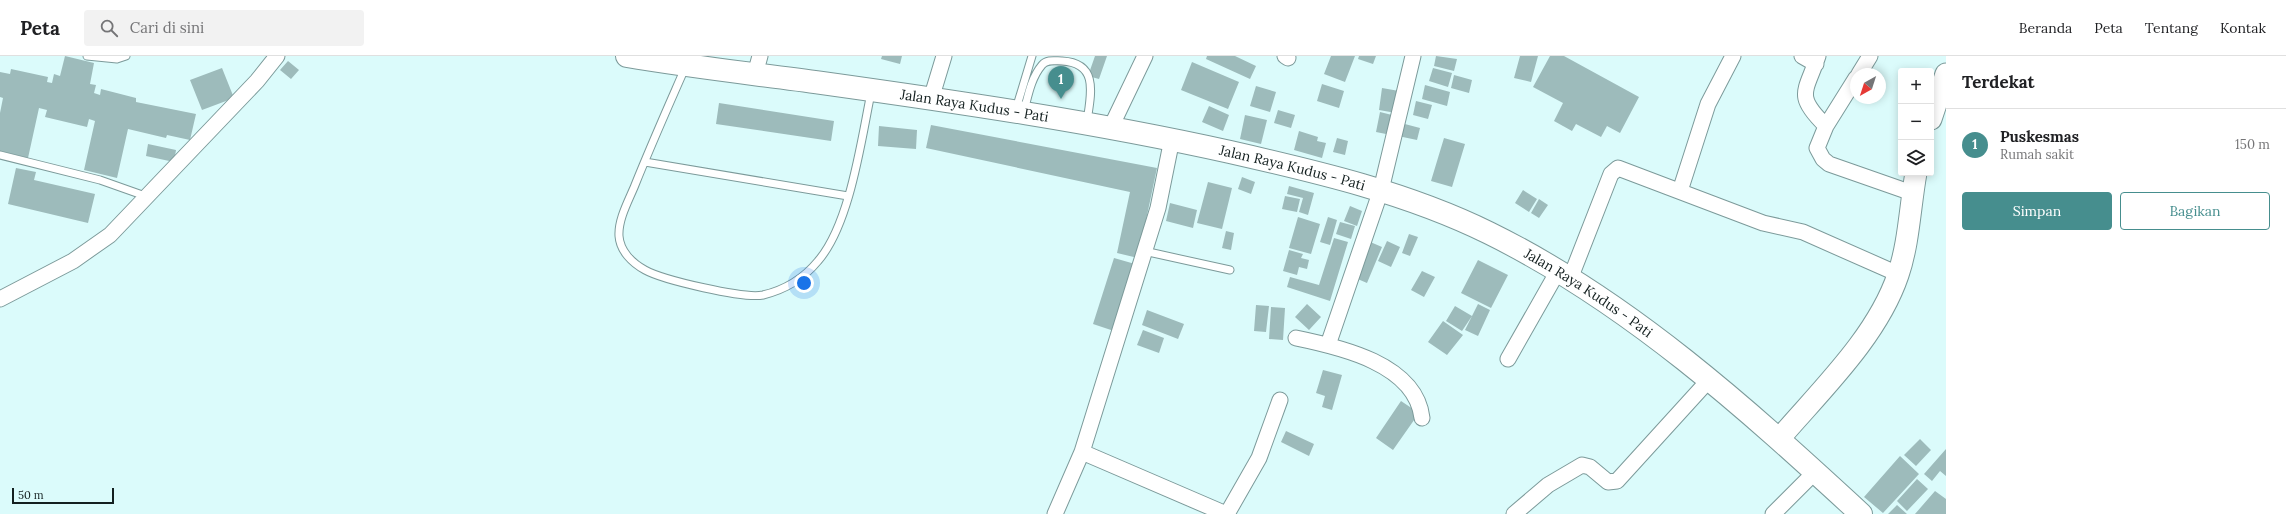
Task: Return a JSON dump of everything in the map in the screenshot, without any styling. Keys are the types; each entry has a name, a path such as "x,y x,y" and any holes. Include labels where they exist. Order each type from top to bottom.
{"highway":[{"name":"Jalan Raya Kudus - Pati","path":"626,56 685,66 758,65 872,91 1111,127 1172,139 1286,165 1381,190 1454,217 1527,253 1564,275 1624,315 1779,439 1862,514"}],"main road":[{"path":"1936,106 1946,74"},
{"path":"1779,439 1846,361 1875,322 1888,300 1898,274 1914,183"}],"street":[{"path":"0,299 87,252 110,234 148,197 257,80 277,56"},
{"path":"931,100 944,56"},
{"path":"1111,127 1145,56"},
{"path":"1328,345 1381,190 1413,56"},
{"path":"1680,191 1708,104 1733,56"},
{"path":"1802,56 1817,60 1805,93 1806,105 1826,126"},
{"path":"1862,68 1870,56"},
{"path":"1850,88 1826,126 1817,148 1823,159 1829,164 1914,183"},
{"path":"1055,514 1082,452 1158,208 1172,139"},
{"path":"1508,359 1564,275 1611,174 1616,168 1763,223 1804,232 1898,274"},
{"path":"1296,338 1328,345 1376,363 1393,373 1417,397 1421,406 1422,418"},
{"path":"1514,514 1548,485 1582,465 1588,466 1608,482 1617,481 1708,381"},
{"path":"1082,452 1198,508 1227,514 1258,458 1280,400"},
{"path":"1772,514 1815,472"}],"lane":[{"path":"87,56 117,59 126,56"},
{"path":"1019,112 1032,56"},
{"path":"1019,112 1041,66 1050,61 1072,62 1084,68 1090,83 1087,123"},
{"path":"685,66 620,224 619,236 621,248 629,258 645,270 678,282 723,292 761,296 782,289 797,281 819,261 829,245 838,225 848,196 872,91"},
{"path":"0,155 100,180 148,197"},
{"path":"645,162 848,196"},
{"path":"1144,251 1230,270"}],"building":[{"path":"65,56 94,63 90,84 96,85 94,93 100,95 101,89 136,98 136,102 196,114 190,140 167,135 166,138 128,129 117,178 84,170 95,121 89,119 87,127 45,117 47,110 39,108 28,158 0,151 0,113 3,98 0,97 0,72 10,74 11,69 48,77 47,82 52,83 54,74 60,76"},
{"path":"882,56 902,56 900,64 881,59"},
{"path":"1095,56 1107,56 1099,79 1088,76"},
{"path":"1207,56 1235,56 1256,66 1250,79 1206,59"},
{"path":"1331,56 1355,56 1345,82 1324,74"},
{"path":"1359,56 1376,56 1373,64 1358,59"},
{"path":"1436,56 1457,59 1454,71 1434,66"},
{"path":"1520,56 1538,56 1531,82 1514,78"},
{"path":"1550,56 1564,56 1639,97 1620,133 1607,126 1601,137 1576,124 1572,131 1554,121 1563,103 1533,87"},
{"path":"288,61 299,70 291,79 280,70"},
{"path":"1192,62 1239,82 1228,109 1181,90"},
{"path":"222,68 234,98 202,110 190,80"},
{"path":"1433,68 1452,73 1448,87 1429,81"},
{"path":"1454,75 1472,80 1469,93 1451,88"},
{"path":"1322,84 1344,91 1339,108 1317,101"},
{"path":"1425,85 1450,92 1447,106 1422,99"},
{"path":"1256,86 1276,92 1270,112 1250,106"},
{"path":"1382,88 1399,91 1396,113 1379,110"},
{"path":"1416,101 1432,105 1428,119 1413,115"},
{"path":"719,103 834,121 831,141 716,124"},
{"path":"1209,106 1229,115 1223,131 1202,122"},
{"path":"1278,110 1295,115 1291,128 1274,123"},
{"path":"1380,112 1396,116 1391,135 1376,132"},
{"path":"1245,115 1267,120 1261,144 1240,139"},
{"path":"1401,123 1420,128 1417,140 1398,136"},
{"path":"931,125 1157,168 1138,258 1117,253 1130,192 926,148"},
{"path":"879,126 917,130 916,149 878,146"},
{"path":"1299,131 1318,137 1317,141 1326,143 1322,158 1294,150"},
{"path":"1337,138 1348,141 1345,155 1333,152"},
{"path":"1444,138 1465,144 1452,187 1431,181"},
{"path":"148,144 176,150 174,162 146,156"},
{"path":"16,168 36,172 34,180 95,194 88,223 8,204"},
{"path":"1242,177 1255,182 1251,194 1238,189"},
{"path":"1208,182 1232,188 1222,229 1197,223"},
{"path":"1289,186 1314,193 1308,215 1299,212 1303,198 1287,194"},
{"path":"1523,190 1537,199 1529,212 1515,203"},
{"path":"1285,196 1300,199 1297,212 1282,209"},
{"path":"1539,199 1548,205 1539,218 1531,213"},
{"path":"1170,203 1197,210 1193,228 1166,221"},
{"path":"1350,206 1362,211 1357,226 1344,221"},
{"path":"1298,217 1320,224 1311,254 1289,248"},
{"path":"1328,217 1337,220 1330,245 1320,242"},
{"path":"1340,222 1355,226 1351,239 1336,234"},
{"path":"1226,231 1234,233 1231,250 1222,248"},
{"path":"1409,234 1418,237 1410,256 1402,253"},
{"path":"1334,238 1348,242 1330,301 1287,287 1290,277 1319,285"},
{"path":"1368,241 1382,247 1367,283 1353,277"},
{"path":"1387,241 1400,247 1391,267 1378,261"},
{"path":"1289,250 1303,254 1301,258 1309,260 1307,269 1299,267 1297,275 1283,271"},
{"path":"1114,258 1135,264 1114,331 1093,324"},
{"path":"1478,260 1508,275 1491,308 1461,293"},
{"path":"1422,271 1435,277 1424,297 1411,290"},
{"path":"1307,304 1321,317 1309,330 1295,317"},
{"path":"1478,304 1490,310 1478,336 1465,330"},
{"path":"1256,305 1269,306 1266,332 1254,331"},
{"path":"1455,306 1472,316 1462,331 1446,321"},
{"path":"1271,307 1285,308 1283,340 1269,339"},
{"path":"1147,310 1184,324 1178,339 1142,325"},
{"path":"1443,321 1463,335 1447,355 1428,342"},
{"path":"1143,330 1164,338 1159,353 1137,345"},
{"path":"1323,370 1342,375 1332,410 1322,407 1325,396 1316,393"},
{"path":"1401,401 1419,413 1393,450 1376,438"},
{"path":"1286,431 1314,444 1309,456 1281,442"},
{"path":"1920,439 1931,450 1916,466 1904,455"},
{"path":"1946,449 1946,476 1940,471 1932,481 1924,474"},
{"path":"1900,456 1919,474 1883,513 1864,497"},
{"path":"1917,479 1928,489 1907,511 1897,501"},
{"path":"1935,491 1946,499 1946,514 1915,514"},
{"path":"1897,505 1907,514 1888,514"}],"place":[{"name":"Puskesmas","path":"1061,99"}]}
